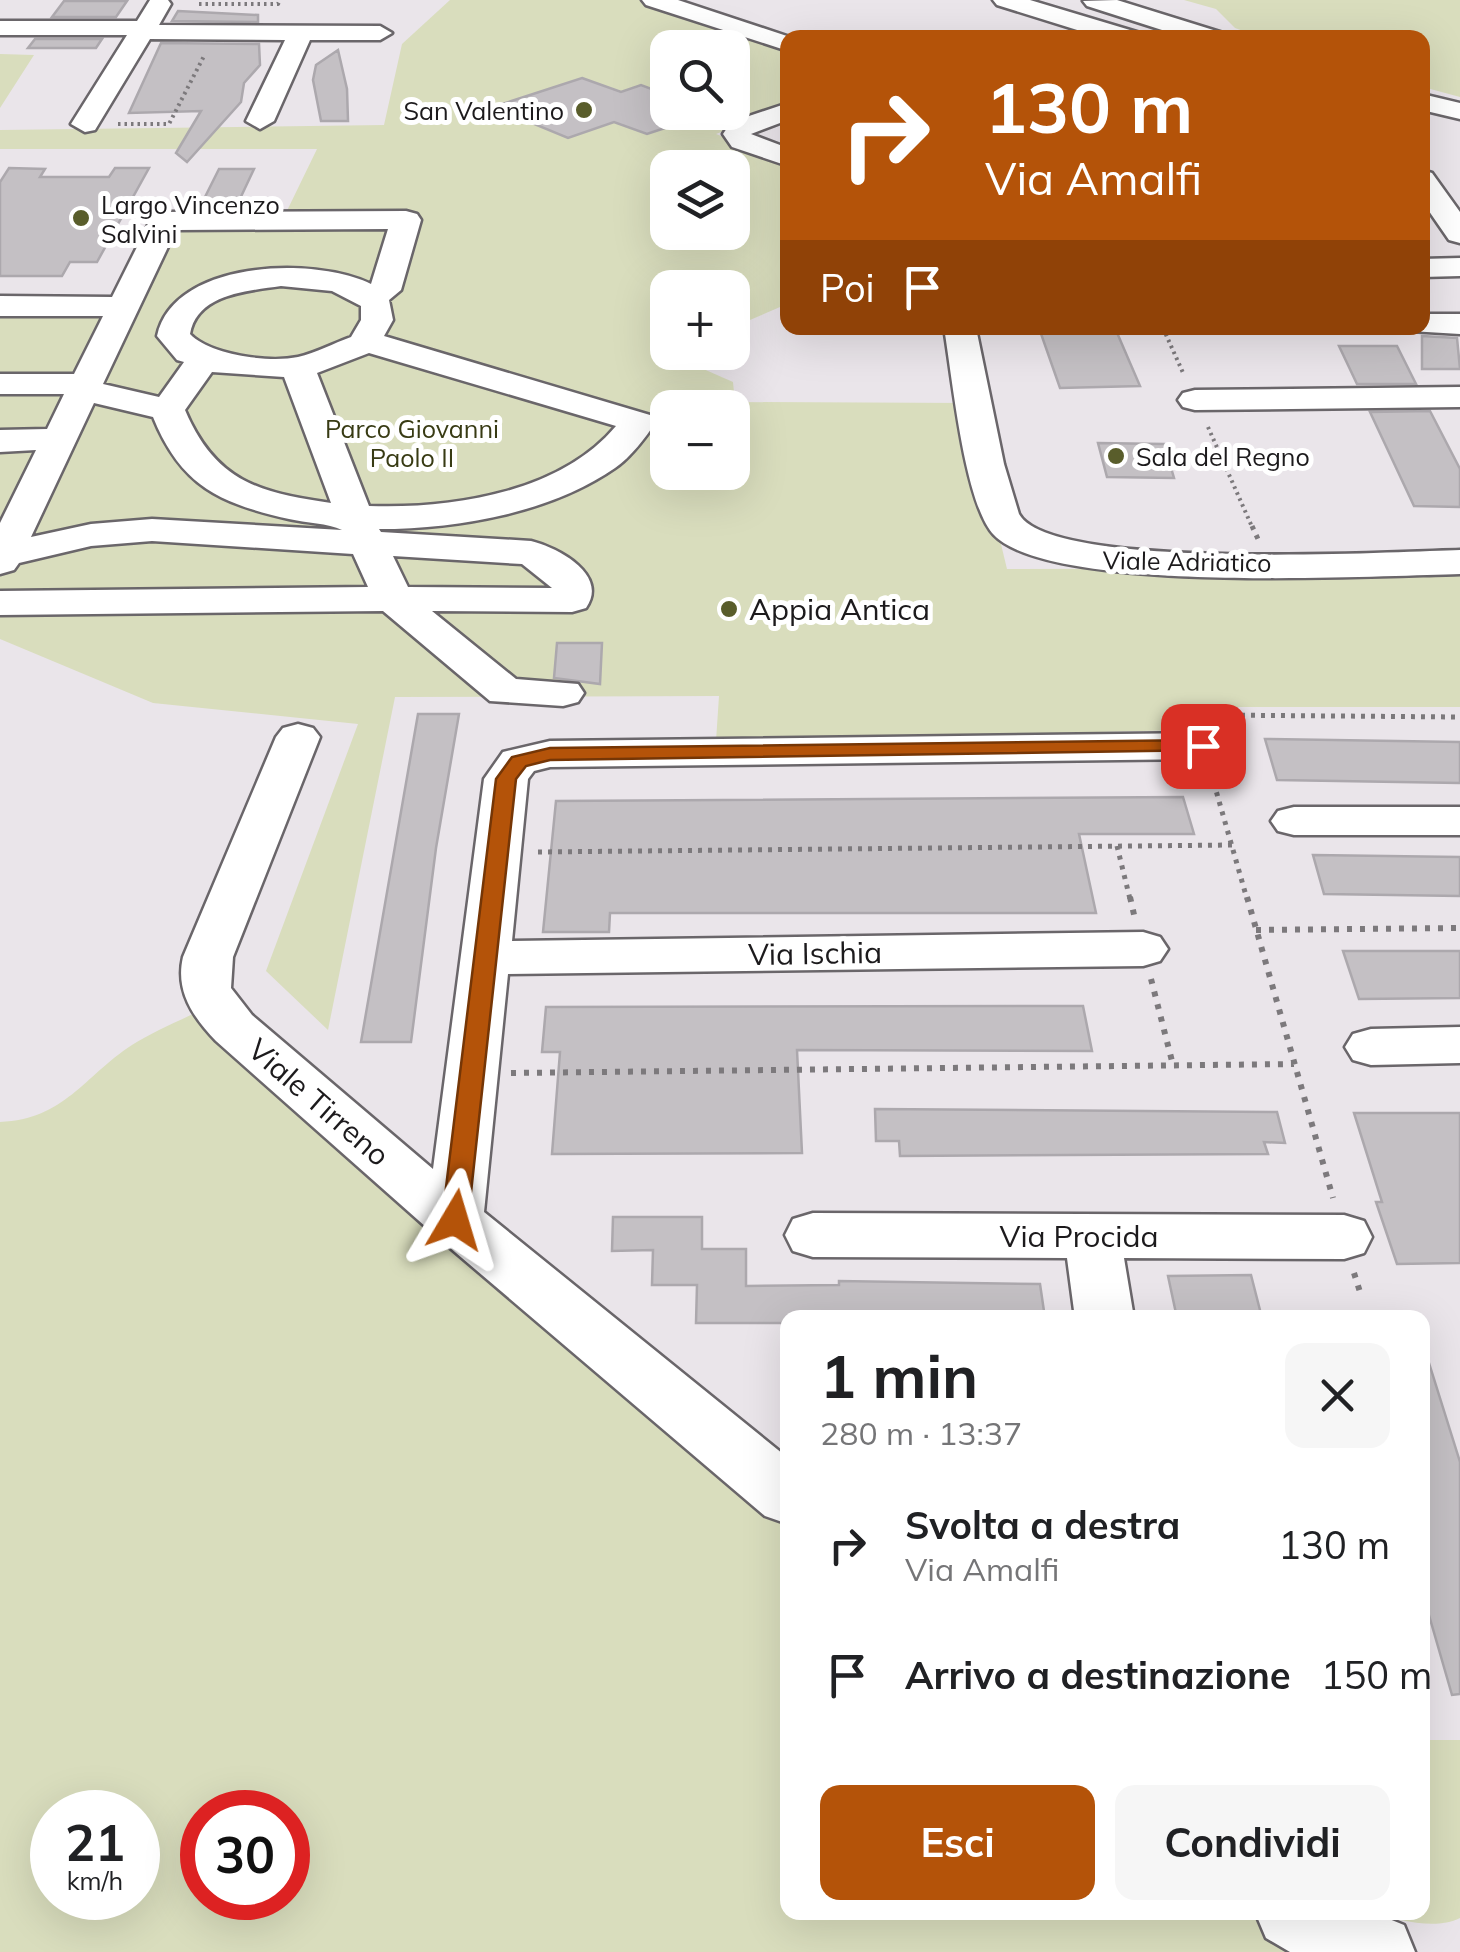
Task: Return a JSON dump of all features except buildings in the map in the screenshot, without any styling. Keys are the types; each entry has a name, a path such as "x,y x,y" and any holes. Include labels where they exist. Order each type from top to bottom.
{"street":[{"path":"654,0 780,41"},
{"path":"1005,0 1094,30"},
{"path":"1092,0 1188,30"},
{"path":"85,124 160,2"},
{"path":"0,28 380,33"},
{"path":"260,121 301,33"},
{"path":"1430,104 1460,111"},
{"path":"780,113 744,127 737,134 742,141 780,155"},
{"path":"1430,191 1460,234"},
{"path":"1,558 165,220 406,220 385,290 370,296"},
{"path":"1430,268 1460,268"},
{"path":"1,558 106,534 152,530 263,536 360,530 484,506 548,488 604,460 638,422 368,342 298,368 218,363 189,353 173,336 173,322 182,309 205,294 239,282 281,277 342,282 370,296 379,307 379,322 368,342"},
{"path":"0,306 122,306"},
{"path":"1430,324 1460,324"},
{"name":"Viale Adriatico","path":"961,335 995,498 1004,522 1015,535 1044,549 1108,561 1460,562"},
{"path":"168,410 204,358"},
{"path":"298,368 360,530 394,600 505,692 564,693"},
{"path":"0,384 82,386 168,410"},
{"path":"1195,400 1460,397"},
{"path":"0,603 232,598 572,600 572,580 531,553 360,530 221,485 184,451 168,410"},
{"path":"0,441 57,439"},
{"path":"232,598 263,536"},
{"name":"Viale Tirreno","path":"298,738 208,957 204,972 206,992 234,1028 455,1220 780,1489"},
{"path":"455,1220 506,779 519,761 550,754 1203,746"},
{"path":"1294,822 1460,821"},
{"name":"Via Ischia","path":"486,958 1143,949"},
{"path":"1371,1047 1460,1046"},
{"name":"Via Procida","path":"813,1235 1344,1237"},
{"path":"1092,1236 1105,1310"},
{"path":"1307,1920 1350,1943 1377,1952"}],"path":[{"path":"160,2 278,4 280,0"},
{"path":"85,124 169,124 216,32"},
{"path":"1165,335 1269,563"},
{"path":"1360,1292 1194,715 1460,717"},
{"path":"499,852 1232,845"},
{"path":"1256,930 1460,928"},
{"path":"472,1073 1294,1064"}],"green space":[{"name":"Parco Giovanni Paolo II","path":"450,0 639,0 728,30 650,30 650,130 726,130 716,134 780,159 780,307 750,320 750,270 650,270 650,370 706,370 733,382 734,390 650,390 650,490 750,490 750,402 967,403 1007,569 1460,568 1460,707 1180,707 1184,730 716,741 719,696 395,697 328,1030 266,971 358,724 153,703 0,639 0,306 122,306 165,221 282,221 317,149 0,149 0,130 384,125 402,44"},
{"path":"1184,0 1460,0 1460,97 1430,89 1430,30 1241,30 1216,9"},
{"name":"Parco Giovanni Paolo II","path":"750,38 780,48 780,109 750,121"},
{"path":"0,54 34,55 0,108"},
{"path":"195,1013 780,1508 780,1920 1269,1920 1319,1952 0,1952 0,1122 22,1119 57,1105 132,1045"},
{"path":"1430,1740 1460,1740 1460,1918 1439,1924 1403,1920 1430,1920"}],"place":[{"name":"San Valentino","path":"584,110"},
{"name":"Largo Vincenzo Salvini","path":"81,218"},
{"name":"Sala del Regno","path":"1116,456"},
{"name":"Appia Antica","path":"729,609"}],"route":[{"path":"455,1220 506,779 509,769 519,761 550,754 1203,746"}]}
